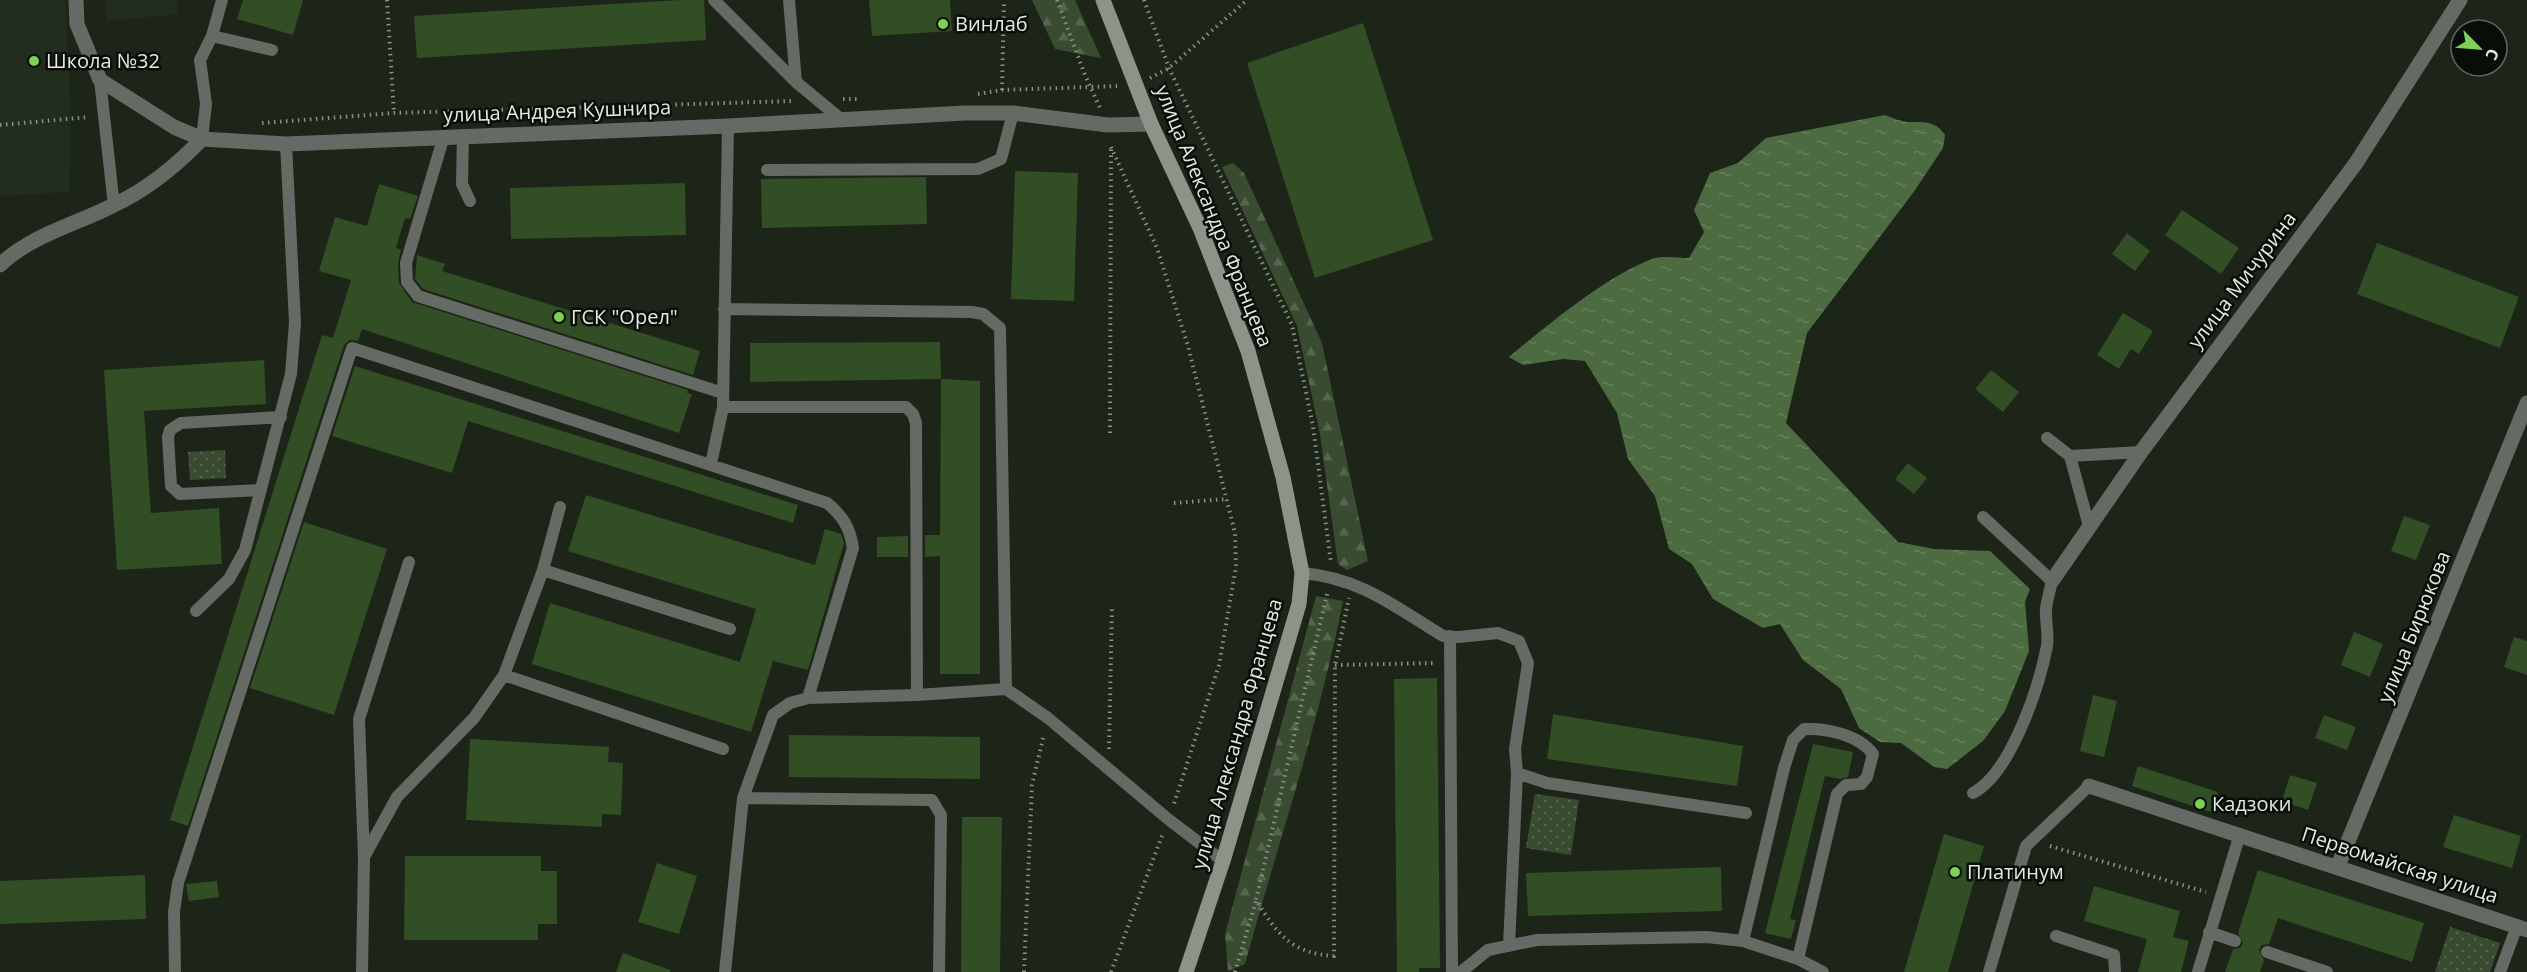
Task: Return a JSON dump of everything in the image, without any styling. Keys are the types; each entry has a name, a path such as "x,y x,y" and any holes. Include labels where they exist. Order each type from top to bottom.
{"street":[{"path":"76,0 77,24 100,80"},
{"name":"улица Александра Францева","path":"1103,0 1128,68 1200,228 1248,351 1283,477 1302,573 1299,604 1223,861 1186,972"},
{"name":"улица Мичурина","path":"2052,581 2141,452 2356,163 2460,0"},
{"name":"улица Андрея Кушнира","path":"100,80 174,128 202,139 286,144 1013,112 1108,125 1152,124"},
{"path":"0,265 10,256 36,241 114,206 166,172 202,139"},
{"name":"улица Бирюкова","path":"2338,866 2524,422 2527,403"},
{"name":"Первомайская улица","path":"2089,786 2522,928"}],"lane":[{"path":"202,139 206,104 200,60 212,36 222,0"},
{"path":"714,0 796,82 842,120"},
{"path":"789,0 796,82"},
{"path":"212,36 272,50"},
{"path":"100,80 114,206"},
{"path":"767,170 978,169 1002,159 1013,112"},
{"path":"711,464 723,407 728,126"},
{"path":"463,135 462,184 470,201"},
{"path":"444,136 406,263 407,282 418,296 723,393"},
{"path":"196,611 235,571 245,550 291,374 295,323 286,144"},
{"path":"724,309 972,312 983,314 1000,328 1006,689"},
{"path":"175,972 174,912 178,883 352,348 827,503 839,512 851,534 853,548 808,698"},
{"path":"723,407 906,407 913,414 916,423 916,696"},
{"path":"261,490 180,494 171,486 168,437 170,430 181,423 281,417"},
{"path":"2047,438 2070,456 2090,526"},
{"path":"2070,456 2141,452"},
{"path":"364,858 397,797 474,718 504,675 543,570 560,507"},
{"path":"1973,793 1984,787 2007,759 2024,721 2048,644 2046,609 2052,581 1983,517"},
{"path":"363,972 364,858 359,719 409,562"},
{"path":"543,570 730,629"},
{"path":"1302,573 1332,575 1352,583 1443,636 1498,633 1519,641 1528,663 1515,749 1517,773 1509,946"},
{"path":"1450,636 1452,972"},
{"path":"504,675 723,749"},
{"path":"725,972 743,798 773,715 790,703 808,698 916,696 1006,689 1048,718 1168,819 1223,861"},
{"path":"1743,941 1784,768 1793,741 1804,729 1820,728 1865,744 1873,754 1867,777 1861,784 1846,785 1837,794 1798,958"},
{"path":"1517,773 1547,783 1746,813"},
{"path":"1989,972 2026,846 2089,786"},
{"path":"743,798 932,800 941,815 939,972"},
{"path":"2198,972 2219,896 2240,834"},
{"path":"2500,972 2522,928"},
{"path":"2209,932 2235,941"},
{"path":"2056,936 2114,955 2115,972"},
{"path":"1461,972 1488,950 1537,940 1707,937 1743,941 1798,958 1823,972"},
{"path":"2267,952 2326,972"}],"path":[{"path":"387,0 394,113"},
{"path":"1002,90 1004,0"},
{"path":"1057,0 1091,89"},
{"path":"1144,0 1170,68"},
{"path":"970,95 1002,90 1091,89 1137,84 1170,68 1247,0"},
{"path":"259,123 394,113 865,99"},
{"path":"0,125 71,121"},
{"path":"1108,125 1111,147 1110,433"},
{"path":"1111,147 1160,259 1188,346 1235,533 1236,567 1219,665 1168,819 1111,972"},
{"path":"1174,503 1227,500"},
{"path":"1108,767 1112,606"},
{"path":"1335,665 1449,663"},
{"path":"1024,972 1032,785 1048,718"},
{"path":"2032,840 2219,896"},
{"path":"1235,972 1256,900"}],"shaded area":[{"name":"Школа №32","path":"0,0 65,0 71,121 69,192 0,196"},
{"path":"105,0 177,0 178,14 107,21"}],"green space":[{"path":"1032,0 1075,0 1101,58 1055,49"},
{"path":"1233,163 1244,173 1322,343 1368,561 1347,570 1338,564 1320,434 1297,326 1222,167"},
{"path":"225,450 226,478 190,480 188,452"},
{"path":"1316,596 1343,601 1333,647 1310,738 1245,964 1228,971 1225,934"},
{"path":"1535,794 1579,800 1571,855 1526,848"},
{"path":"2450,927 2500,943 2490,972 2435,972"}],"water":[{"path":"1885,115 1903,121 1925,122 1938,127 1945,135 1943,148 1913,193 1807,333 1786,423 1898,542 1934,549 1990,551 2030,589 2025,602 2029,651 2005,711 1983,741 1947,769 1934,767 1901,743 1880,742 1859,728 1841,689 1803,660 1780,624 1763,628 1713,599 1692,564 1669,549 1655,496 1628,459 1617,413 1585,361 1564,359 1523,365 1509,357 1578,302 1616,277 1656,258 1689,258 1704,232 1694,210 1710,173 1738,163 1766,138"}],"building":[{"path":"243,0 303,0 293,35 237,19"},
{"path":"704,0 706,40 417,58 414,16"},
{"path":"869,0 950,0 952,31 872,36"},
{"path":"1363,23 1433,240 1315,278 1247,63"},
{"path":"1015,171 1078,173 1074,301 1011,299"},
{"path":"926,177 927,224 762,228 761,179"},
{"path":"685,183 686,235 511,239 510,188"},
{"path":"379,184 418,196 410,219 405,218 396,248 401,250 398,263 399,283 412,302 688,390 687,393 692,394 679,433 362,329 358,341 350,340 344,345 188,826 170,820 322,335 333,338 351,280 319,271 335,217 367,226"},
{"path":"2182,210 2239,248 2221,274 2165,235"},
{"path":"2127,233 2150,251 2135,271 2112,254"},
{"path":"2377,243 2519,297 2500,348 2357,294"},
{"name":"ГСК \"Орел\"","path":"417,255 445,264 442,271 700,351 693,375 423,289 415,279"},
{"path":"2123,313 2153,331 2139,354 2131,349 2119,369 2097,355"},
{"path":"940,342 941,379 750,382 750,343"},
{"path":"264,360 266,404 144,411 151,513 219,508 222,564 117,570 104,370"},
{"path":"355,366 798,505 793,523 468,421 452,473 332,436"},
{"path":"1991,370 2019,392 2003,412 1975,389"},
{"path":"941,379 980,381 980,674 940,674 940,556 925,557 925,535 940,535"},
{"path":"1908,463 1927,478 1914,494 1895,479"},
{"path":"586,495 815,565 825,529 841,534 844,543 808,670 773,661 751,732 532,664 550,603 740,662 756,609 568,551"},
{"path":"2404,516 2430,525 2416,560 2391,551"},
{"path":"304,522 387,549 334,715 250,688"},
{"path":"908,536 908,557 877,557 877,537"},
{"path":"2354,632 2383,644 2370,677 2341,665"},
{"path":"2514,637 2527,641 2527,675 2504,667"},
{"path":"1437,678 1440,968 1419,968 1419,972 1397,972 1394,679"},
{"path":"2093,695 2117,701 2104,757 2080,751"},
{"path":"1553,714 1743,746 1737,786 1547,759"},
{"path":"2324,715 2356,727 2347,750 2315,738"},
{"path":"789,735 980,737 980,779 789,777"},
{"path":"470,739 609,747 608,762 623,763 621,815 602,814 602,827 466,820"},
{"path":"1813,744 1853,752 1848,777 1840,779 1825,776 1790,919 1796,920 1791,939 1765,933"},
{"path":"2138,766 2218,792 2211,812 2132,786"},
{"path":"2290,775 2317,783 2308,810 2282,801"},
{"path":"2454,815 2521,836 2512,868 2443,847"},
{"path":"962,817 1002,817 1000,972 961,972"},
{"path":"1944,834 1984,846 1948,972 1904,972"},
{"path":"405,856 541,856 541,871 557,871 557,924 538,924 538,940 404,940"},
{"path":"657,863 697,876 679,934 638,922"},
{"path":"1721,867 1722,911 1528,916 1526,873"},
{"path":"2258,870 2424,923 2412,962 2278,918 2269,944 2262,945 2259,950 2264,960 2260,972 2225,972 2233,949 2240,948 2243,943 2238,933"},
{"path":"145,875 146,919 0,924 0,881"},
{"path":"217,881 219,897 189,901 186,884"},
{"path":"2094,886 2180,911 2173,937 2189,941 2181,972 2138,972 2147,939 2084,921"},
{"path":"623,953 670,970 670,972 616,972"}],"place":[{"name":"Винлаб","path":"943,24"},
{"name":"Школа №32","path":"34,61"},
{"name":"ГСК \"Орел\"","path":"559,317"},
{"name":"Кадзоки","path":"2200,804"},
{"name":"Платинум","path":"1955,872"}]}
